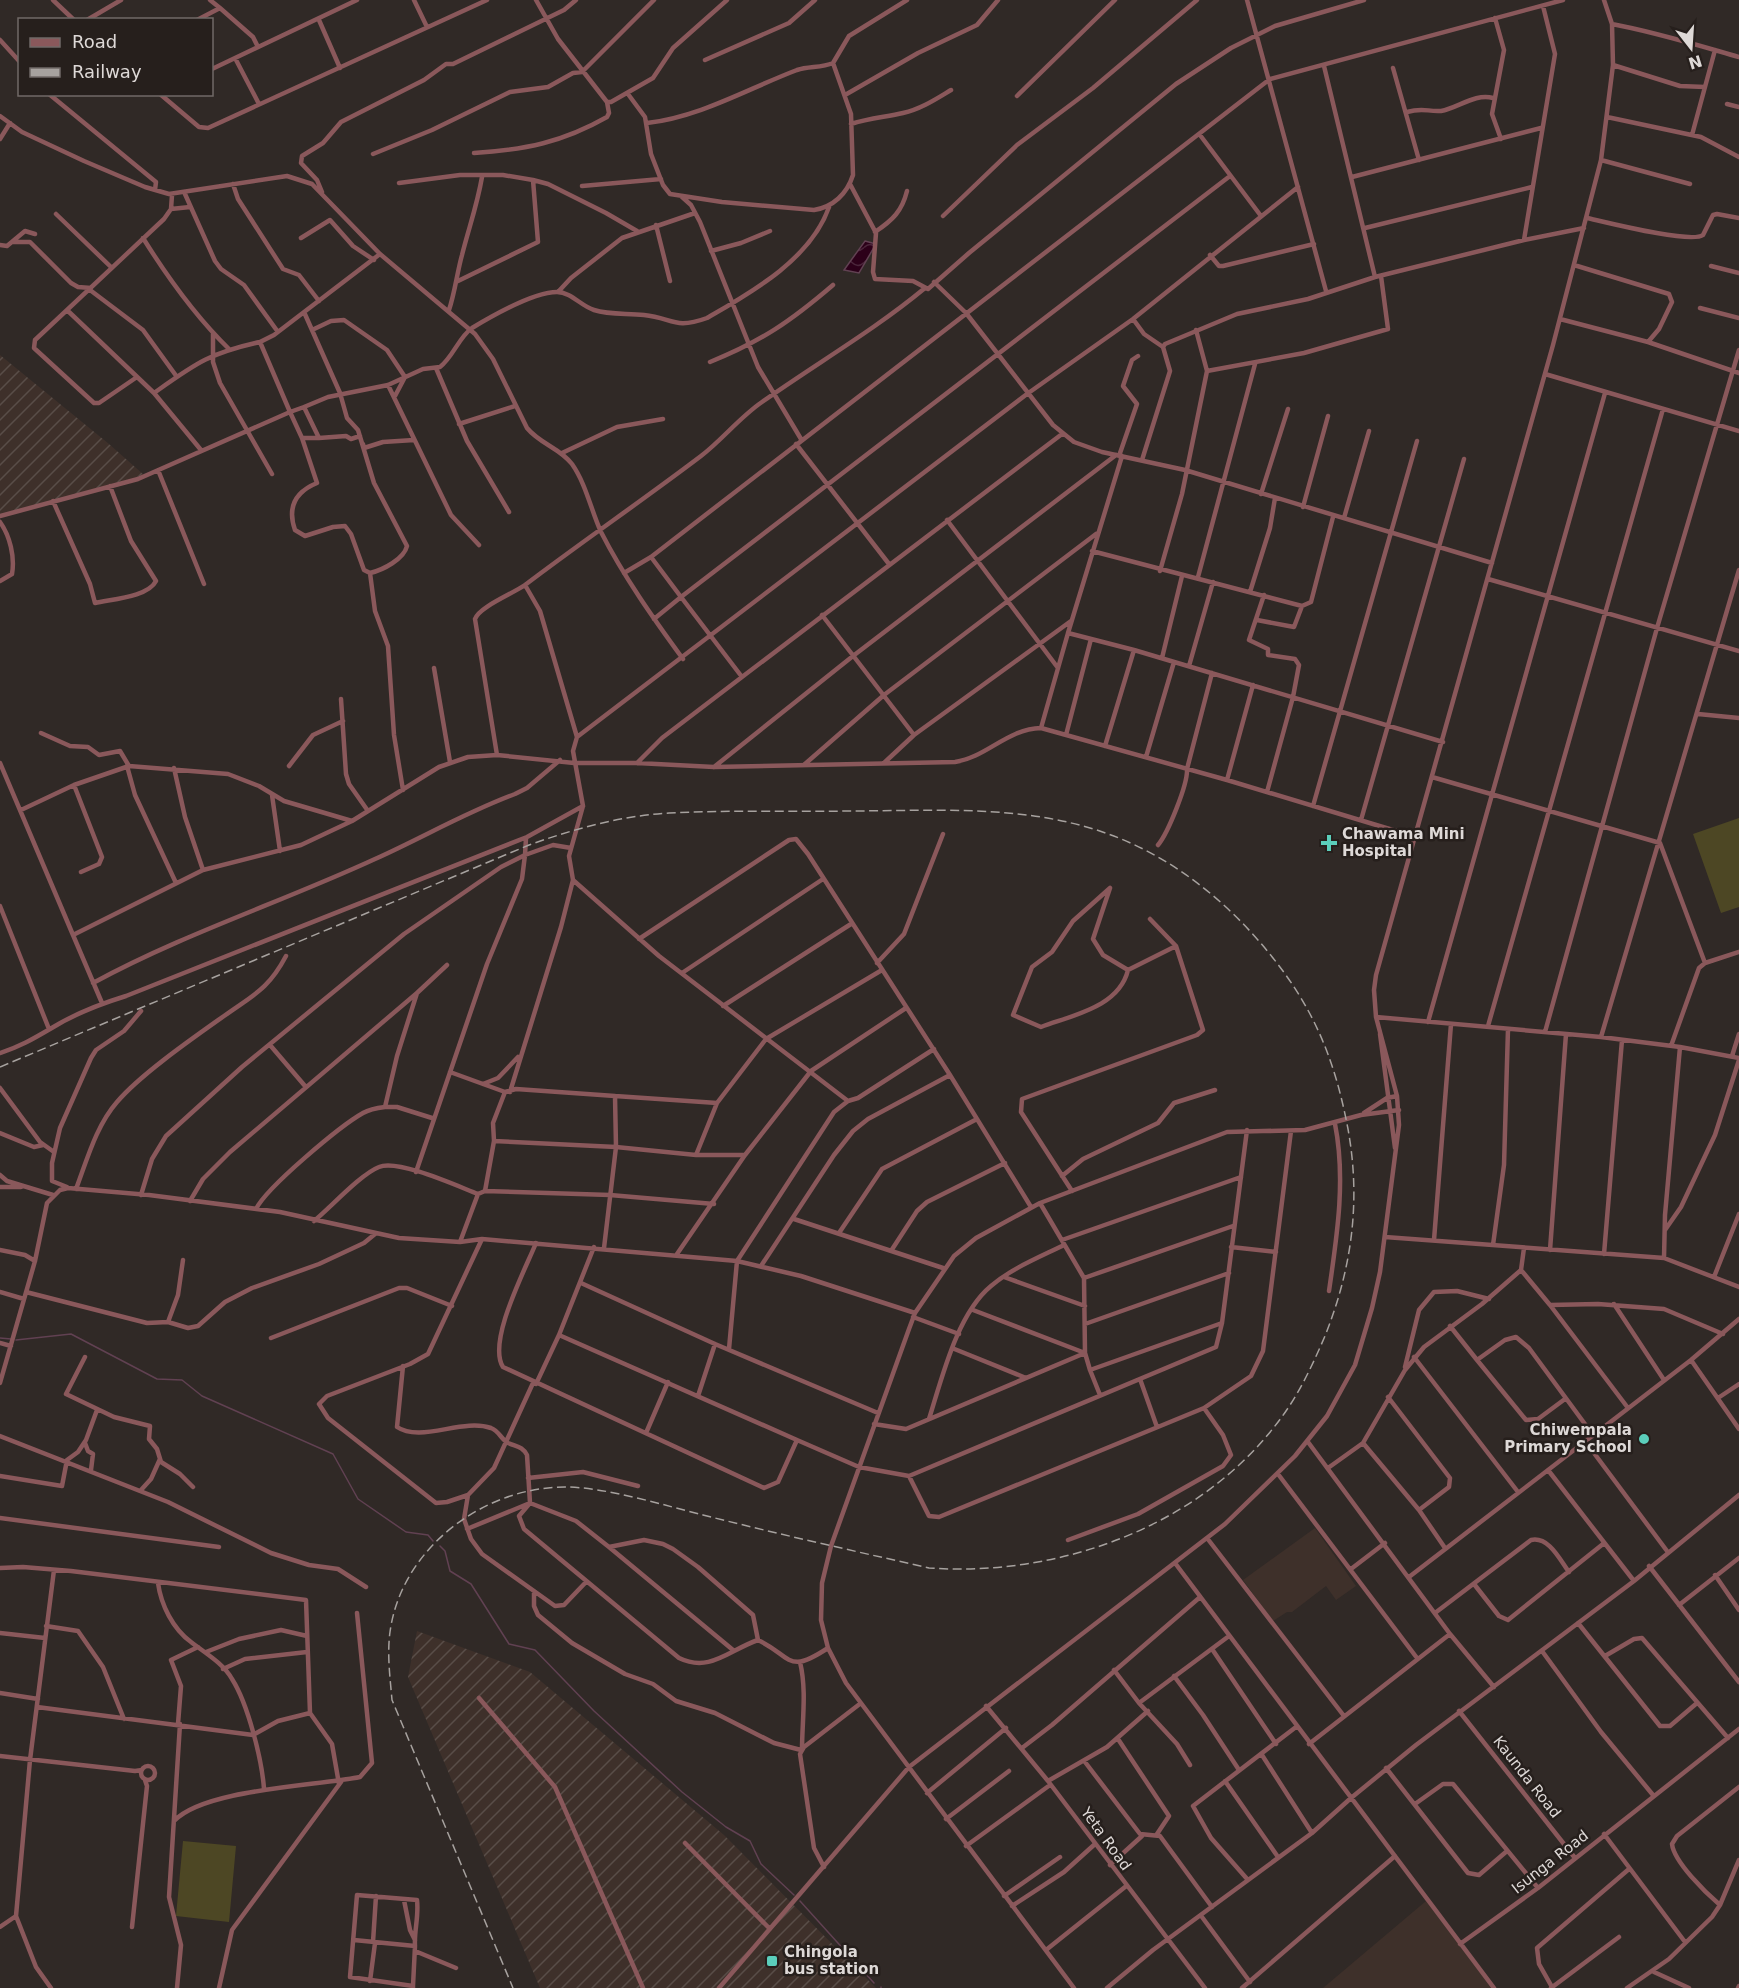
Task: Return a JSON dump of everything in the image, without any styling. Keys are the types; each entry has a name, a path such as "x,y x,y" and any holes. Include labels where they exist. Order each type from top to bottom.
{"street":[{"path":"53,0 72,18"},
{"path":"90,18 121,0"},
{"path":"210,0 253,37 258,47"},
{"path":"213,69 357,0"},
{"path":"414,0 427,27"},
{"path":"164,96 204,129 340,68 474,3 487,0"},
{"path":"474,153 531,147 571,136 607,117 609,113 607,102 597,86 582,72 545,19 536,0"},
{"path":"323,193 317,180 301,163 302,156 323,143 341,122 424,80 446,64 453,64 545,19 576,0"},
{"path":"373,154 432,129 504,94 520,89 548,87 573,73 582,72 654,0"},
{"path":"607,102 628,94 653,78 673,48 727,0"},
{"path":"705,60 789,24 815,0"},
{"path":"647,123 663,122 736,97 750,88 797,70 833,63 849,36 907,0"},
{"path":"845,95 918,53 977,25 998,0"},
{"path":"1017,96 1115,0"},
{"path":"943,216 1017,145 1087,93 1197,0"},
{"path":"1247,0 1326,291"},
{"path":"850,184 877,239 873,272 875,279 913,281 925,288 931,288 934,282 1158,97 1210,62 1275,26 1364,0"},
{"path":"624,573 651,557 1270,79 1563,0"},
{"path":"719,1988 909,1767 1207,1538 1278,1474 1308,1442 1337,1400 1355,1365 1372,1308 1385,1237 1400,1110 1376,1017 1374,990 1376,975 1545,374 1601,160 1613,65 1612,24 1604,0"},
{"path":"1524,240 1555,54 1544,6"},
{"path":"201,18 220,8"},
{"path":"1495,18 1504,56 1493,98 1492,114 1501,139"},
{"path":"319,20 340,68"},
{"path":"1612,24 1650,31 1678,42 1739,57"},
{"path":"0,40 18,60"},
{"path":"1692,135 1715,50"},
{"path":"235,58 259,104"},
{"path":"558,292 593,310 648,315 673,323 694,322 732,302 800,252 825,220 829,207 850,184 854,165 851,124 845,95 833,63"},
{"path":"1613,65 1680,86 1705,87"},
{"path":"1324,66 1375,277"},
{"path":"1393,68 1419,160"},
{"path":"851,124 876,116 904,113 928,104 951,90"},
{"path":"628,94 647,123 647,141 666,191 680,195 801,210 829,207"},
{"path":"51,96 156,182 155,190"},
{"path":"1407,112 1422,108 1441,111 1478,98 1493,98"},
{"path":"1727,104 1739,107"},
{"path":"0,116 84,161 172,195 287,176 302,179 323,193 381,254 470,329 493,359 515,406 535,438 562,453 582,483 601,531 624,573 683,659"},
{"path":"1607,117 1692,135 1708,140 1739,157"},
{"path":"0,139 10,123"},
{"path":"1352,177 1541,128"},
{"path":"1200,135 1261,216"},
{"path":"1601,160 1690,184"},
{"path":"399,183 460,175 482,177 503,175 533,180 548,184 637,231"},
{"path":"654,619 1230,176"},
{"path":"449,310 458,281 462,256 477,209 482,177"},
{"path":"582,186 661,179"},
{"path":"458,281 538,242 533,180"},
{"path":"233,184 238,199 283,269 299,275 319,301"},
{"path":"485,1191 494,1142 493,1123 524,1050 573,880 569,856 583,806 574,764 573,746 577,737 683,659 1027,394 1132,319 1298,187"},
{"path":"1365,228 1532,187"},
{"path":"875,232 891,222 902,208 908,191"},
{"path":"185,194 215,261 221,269 249,290 278,332"},
{"path":"137,377 99,403 94,403 34,348 35,340 91,289 171,209 172,195"},
{"path":"680,195 695,213 750,346 774,395 801,439"},
{"path":"171,209 190,207"},
{"path":"0,516 110,486 158,470 290,412 340,393 388,384 428,368 445,364 470,329 521,304 558,292 597,256 637,231 695,213"},
{"path":"56,214 112,268"},
{"path":"1587,218 1653,233 1695,238 1703,235 1709,218 1713,215 1739,218"},
{"path":"301,238 330,220 353,246 374,260"},
{"path":"656,225 670,281"},
{"path":"1163,347 1196,330 1237,314 1308,299 1326,291 1375,277 1524,240 1584,228"},
{"path":"0,245 6,246 25,231 35,234"},
{"path":"711,251 741,243 770,231"},
{"path":"143,238 179,295 191,303 213,334 228,349"},
{"path":"12,242 30,242 71,283 78,287 91,289 143,330 177,377"},
{"path":"1210,255 1219,266 1223,266 1314,244"},
{"path":"154,393 214,354 260,342 278,332 381,254"},
{"path":"1574,265 1669,294 1671,302 1659,329 1648,342"},
{"path":"1711,266 1739,273"},
{"path":"1208,371 1255,364 1317,350 1388,329 1382,276"},
{"path":"934,282 966,313 1027,394 1062,434 1088,448 1185,470 1333,517 1389,531 1492,563"},
{"path":"710,362 750,346 783,326 833,285"},
{"path":"497,755 474,620 480,610 508,597 601,531 702,455 759,403 832,354 864,336 885,316 925,288"},
{"path":"1700,308 1739,318"},
{"path":"68,311 154,393 201,450"},
{"path":"304,312 340,393 347,418 360,435 364,448 383,442 414,440"},
{"path":"1132,319 1144,334 1163,347 1170,371 1142,460"},
{"path":"1560,319 1648,342 1736,373"},
{"path":"312,330 331,321 344,320 387,350 405,377"},
{"path":"1160,571 1182,494 1185,470 1207,383 1208,371 1196,330"},
{"path":"213,334 214,366 220,383 272,474"},
{"path":"260,342 302,438 317,483 302,489 296,497 292,522 295,530 306,536 333,526 345,526 351,534 364,570 370,573 391,564 407,548 370,474 360,435"},
{"path":"1545,1032 1716,424 1736,373 1739,350"},
{"path":"1041,728 1119,456 1137,404 1123,386 1132,360 1138,356"},
{"path":"1198,577 1255,364"},
{"path":"435,368 459,424 508,512"},
{"path":"1545,374 1739,431"},
{"path":"395,396 405,377"},
{"path":"388,384 451,514 479,545"},
{"path":"1428,1022 1605,393"},
{"path":"459,424 515,406"},
{"path":"304,407 319,438"},
{"path":"1261,494 1288,409"},
{"path":"1488,1026 1663,409"},
{"path":"1303,507 1328,416"},
{"path":"562,453 617,427 663,419"},
{"path":"1344,518 1369,431"},
{"path":"637,762 662,738 947,519 1062,434"},
{"path":"302,438 346,436 351,439 360,435"},
{"path":"1313,806 1389,531 1417,441"},
{"path":"796,444 889,564"},
{"path":"714,767 853,656 1119,456"},
{"path":"1361,820 1464,459"},
{"path":"158,470 204,584"},
{"path":"53,501 90,584 95,603 134,594 153,586 156,581 131,541 110,486"},
{"path":"1250,592 1275,498"},
{"path":"1092,551 1160,571 1198,577 1302,606 1311,602 1333,517"},
{"path":"947,519 1058,668"},
{"path":"0,522 9,541 13,563 12,573 0,581"},
{"path":"805,764 884,695 1096,534"},
{"path":"651,557 742,677"},
{"path":"1601,1037 1739,570"},
{"path":"370,573 375,611 388,646 393,735 403,790"},
{"path":"1162,658 1182,576"},
{"path":"1488,579 1739,651"},
{"path":"1189,666 1213,582"},
{"path":"525,585 540,611 577,737"},
{"path":"1264,596 1249,640 1268,649 1268,655 1298,661 1293,697 1267,792"},
{"path":"1257,620 1294,627 1302,606"},
{"path":"822,615 914,735"},
{"path":"885,762 914,735 1071,621"},
{"path":"1068,633 1162,658 1443,742"},
{"path":"1066,735 1091,639"},
{"path":"1106,746 1134,650"},
{"path":"1146,757 1174,662"},
{"path":"434,668 450,762"},
{"path":"1158,845 1172,820 1188,779 1187,769 1212,673"},
{"path":"1227,780 1253,685"},
{"path":"341,699 344,761 349,784 368,811"},
{"path":"1698,714 1739,718"},
{"path":"289,766 313,735 343,721"},
{"path":"73,935 203,870 301,845 352,820 450,762 497,755 560,760 574,764 637,762 714,767 968,760 1014,733 1041,728 1227,780 1416,837"},
{"path":"41,733 70,746 87,747 99,755 120,751 128,766 135,795 176,883"},
{"path":"93,983 195,934 376,859 425,832 515,794 527,788 560,760"},
{"path":"0,763 102,1003"},
{"path":"21,810 74,785 128,766 228,774 259,786 272,795 352,820"},
{"path":"174,768 185,817 203,870"},
{"path":"1432,777 1660,843"},
{"path":"0,786 8,782"},
{"path":"74,785 102,857 99,864 81,872"},
{"path":"272,795 280,851"},
{"path":"0,1053 30,1042 49,1029 102,1003 126,996 527,837 583,806"},
{"path":"877,963 904,934 943,834"},
{"path":"416,1172 432,1118 487,964 522,879 527,837"},
{"path":"639,939 793,838 801,844 934,1049 1031,1207"},
{"path":"1660,843 1705,963"},
{"path":"141,1195 152,1159 166,1136 270,1045 404,934 501,867 553,844 571,848"},
{"path":"682,973 824,879"},
{"path":"573,880 639,939 848,1101"},
{"path":"1110,888 1093,939 1103,955 1128,970 1125,983 1112,998 1085,1010 1041,1027 1013,1015 1032,967 1052,952 1073,921 1110,888"},
{"path":"0,906 49,1029"},
{"path":"1072,1191 1022,1112 1022,1099 1201,1033 1204,1027 1176,946 1150,919"},
{"path":"723,1006 851,924"},
{"path":"1128,970 1176,946"},
{"path":"1671,1046 1694,979 1705,963 1739,952"},
{"path":"76,1189 101,1126 117,1102 226,1014 274,979 286,956"},
{"path":"190,1201 203,1179 230,1152 417,993 447,964"},
{"path":"696,1155 717,1103 766,1039 882,970"},
{"path":"385,1107 397,1056 417,993"},
{"path":"676,1254 714,1204 746,1155 811,1071 906,1008"},
{"path":"53,1194 54,1152 60,1128 96,1050 124,1031 141,1011"},
{"path":"1376,1017 1601,1037 1680,1047 1739,1059 1715,1135 1681,1207 1665,1230"},
{"path":"1434,1240 1451,1024"},
{"path":"1493,1245 1504,1165 1508,1029"},
{"path":"1380,1033 1395,1150"},
{"path":"1550,1250 1566,1034"},
{"path":"1732,1056 1739,1034"},
{"path":"1604,1254 1622,1040"},
{"path":"270,1045 305,1086"},
{"path":"1664,1258 1680,1047"},
{"path":"729,1349 737,1260 834,1112 848,1101 858,1098 934,1049"},
{"path":"483,1084 498,1078 524,1050"},
{"path":"450,1072 508,1092 516,1089 717,1103"},
{"path":"761,1266 834,1155 860,1124 950,1075"},
{"path":"0,1088 43,1145 54,1152"},
{"path":"1062,1176 1083,1159 1158,1123 1174,1103 1215,1090"},
{"path":"604,1248 616,1147 615,1096"},
{"path":"1074,1988 846,1683 828,1648 821,1620 822,1582 831,1546 874,1424 914,1315 943,1268 976,1238 1040,1203 1217,1135 1247,1130 1291,1131 1335,1124 1361,1114 1387,1098 1397,1096"},
{"path":"256,1209 268,1193 356,1118 374,1108 397,1107 432,1118"},
{"path":"1361,1114 1400,1110"},
{"path":"838,1233 882,1169 977,1119"},
{"path":"1329,1291 1335,1246 1340,1161 1335,1124"},
{"path":"559,1335 859,1467 909,1476 1216,1347 1222,1323 1247,1130"},
{"path":"909,1476 929,1516 939,1517 1204,1408 1236,1388 1257,1368 1263,1351 1291,1131"},
{"path":"0,1133 34,1147 43,1145"},
{"path":"494,1142 616,1147 696,1155 728,1153 746,1155"},
{"path":"728,1153 738,1167"},
{"path":"891,1251 917,1211 927,1202 1005,1162"},
{"path":"314,1221 378,1167 386,1165 416,1172 478,1194 485,1191 610,1195 714,1204"},
{"path":"0,1175 7,1181 53,1194"},
{"path":"929,1419 952,1348 959,1334 981,1297 1004,1277 1063,1243 1241,1177"},
{"path":"52,1181 68,1188 256,1209 375,1234 460,1242 482,1239 594,1247 737,1260 914,1315 959,1334"},
{"path":"0,1186 30,1188"},
{"path":"0,1383 35,1261 47,1203 53,1194 68,1188"},
{"path":"460,1242 478,1194"},
{"path":"1040,1203 1084,1278 1085,1353 1100,1395"},
{"path":"1714,1277 1739,1215"},
{"path":"794,1219 943,1268"},
{"path":"1084,1278 1233,1226"},
{"path":"26,1292 147,1323 168,1322 188,1328 198,1326 225,1302 249,1290 327,1261 364,1243 375,1234"},
{"path":"1385,1237 1664,1258 1739,1287"},
{"path":"482,1239 432,1349 420,1360 327,1396 320,1401 321,1409 436,1503 468,1495 490,1474 559,1335 594,1247"},
{"path":"536,1243 502,1330 498,1348 503,1367 764,1488 778,1482 797,1440"},
{"path":"1231,1247 1276,1252"},
{"path":"1328,1468 1364,1443 1388,1397 1414,1357 1450,1326 1489,1299 1521,1270 1524,1248"},
{"path":"0,1250 25,1255 35,1261"},
{"path":"168,1322 178,1295 183,1260"},
{"path":"1521,1270 1628,1408"},
{"path":"1085,1324 1228,1273"},
{"path":"1004,1277 1085,1306"},
{"path":"581,1283 715,1344 878,1413"},
{"path":"271,1338 399,1288 407,1288 452,1306"},
{"path":"1405,1370 1412,1331 1419,1310 1427,1297 1434,1292 1447,1290 1489,1299"},
{"path":"0,1292 24,1299"},
{"path":"1550,1305 1614,1304 1664,1308 1723,1334"},
{"path":"1614,1304 1664,1380"},
{"path":"973,1310 1085,1353"},
{"path":"1409,1577 1691,1360 1739,1319"},
{"path":"1090,1370 1222,1323"},
{"path":"1450,1326 1526,1420 1538,1419 1565,1399"},
{"path":"1477,1360 1505,1340 1516,1336 1529,1348 1593,1435"},
{"path":"0,1343 11,1344"},
{"path":"698,1396 715,1344"},
{"path":"952,1348 1026,1378"},
{"path":"874,1424 900,1429 1085,1353"},
{"path":"85,1357 66,1394 120,1419 150,1426 149,1439 157,1449 160,1459 193,1487"},
{"path":"1414,1357 1518,1492"},
{"path":"1691,1360 1739,1429"},
{"path":"403,1366 397,1423 400,1429 415,1432 479,1425 500,1432 507,1442 518,1445 528,1455 530,1503 519,1516 520,1525 670,1652 685,1661 707,1664 758,1640"},
{"path":"1140,1379 1157,1427"},
{"path":"646,1433 668,1383"},
{"path":"1718,1398 1739,1384"},
{"path":"1388,1397 1450,1478 1449,1487 1419,1510"},
{"path":"1068,1540 1138,1514 1223,1466 1232,1455 1223,1435 1204,1408"},
{"path":"91,1470 93,1454 85,1446 97,1410"},
{"path":"0,1436 68,1460 141,1490 271,1553 309,1564 338,1569 366,1587"},
{"path":"0,1476 62,1486 68,1460 78,1452 86,1440"},
{"path":"1308,1442 1450,1634 1494,1687"},
{"path":"1585,1442 1667,1551"},
{"path":"1364,1443 1419,1510 1445,1548"},
{"path":"141,1490 151,1479 160,1459"},
{"path":"1548,1470 1603,1544 1634,1581"},
{"path":"528,1478 583,1472 638,1486"},
{"path":"1278,1474 1418,1658"},
{"path":"468,1495 464,1518 467,1529 482,1554 555,1606 560,1606 586,1582"},
{"path":"1107,1988 1312,1833 1386,1768 1634,1581 1667,1551 1739,1495"},
{"path":"467,1529 530,1503 576,1521 733,1650"},
{"path":"0,1518 219,1546"},
{"path":"1207,1538 1344,1716"},
{"path":"1435,1613 1524,1543 1536,1539 1548,1545 1569,1572"},
{"path":"609,1547 644,1540 663,1544 673,1549 698,1567 753,1615 758,1640 785,1660 801,1662 828,1648"},
{"path":"1351,1569 1384,1543"},
{"path":"1474,1584 1499,1616 1508,1620 1603,1544"},
{"path":"1679,1605 1739,1558"},
{"path":"1174,1563 1494,1988"},
{"path":"1649,1566 1739,1682"},
{"path":"0,1568 54,1570 306,1600 310,1713 332,1744 341,1780"},
{"path":"51,1988 36,1967 16,1916 30,1760 54,1570"},
{"path":"1715,1575 1739,1610"},
{"path":"158,1583 167,1612 183,1635 206,1652 232,1678 260,1752 264,1790"},
{"path":"534,1591 534,1606 538,1616 572,1643 625,1674 653,1684 676,1701 715,1713 774,1743 802,1750"},
{"path":"1022,1748 1052,1725 1199,1598"},
{"path":"174,1821 188,1809 264,1790 363,1775 372,1763 357,1613"},
{"path":"1578,1623 1660,1726 1670,1726 1697,1703"},
{"path":"46,1626 78,1631 103,1667 124,1719"},
{"path":"206,1652 239,1639 281,1630 307,1636"},
{"path":"0,1633 45,1638"},
{"path":"1309,1744 1450,1634"},
{"path":"1139,1703 1229,1636"},
{"path":"1605,1656 1634,1639 1642,1638 1728,1738"},
{"path":"177,1988 181,1945 169,1897 181,1686 171,1660 198,1647"},
{"path":"1212,1649 1276,1744"},
{"path":"1542,1650 1601,1732 1653,1795"},
{"path":"223,1669 245,1659 307,1652"},
{"path":"801,1662 805,1688 801,1712 800,1760 814,1848 824,1867"},
{"path":"1114,1670 1139,1703 1177,1744 1190,1765"},
{"path":"1174,1676 1239,1770"},
{"path":"0,1693 38,1698"},
{"path":"479,1698 555,1787 643,1988"},
{"path":"802,1750 861,1703"},
{"name":"Yeta Road","path":"986,1706 1022,1748 1125,1887 1205,1988"},
{"path":"37,1707 253,1735 278,1721 310,1713"},
{"path":"966,1846 1049,1783 1118,1739 1148,1711"},
{"name":"Kaunda Road","path":"1459,1711 1575,1858"},
{"path":"1248,1880 1210,1838 1193,1809 1195,1803 1262,1755 1296,1727"},
{"path":"927,1793 1006,1728"},
{"name":"Isunga Road","path":"1460,1944 1538,1888 1739,1729"},
{"path":"1110,1865 1142,1836 1157,1834 1169,1816 1118,1739"},
{"path":"1262,1755 1312,1833"},
{"path":"0,1756 135,1771 147,1766 153,1768 156,1773 147,1786"},
{"path":"1085,1762 1142,1836"},
{"path":"1386,1768 1468,1873 1479,1875 1507,1851"},
{"path":"132,1927 147,1786 142,1770"},
{"path":"135,1771 143,1778 152,1780"},
{"path":"946,1819 1009,1771"},
{"path":"219,1988 232,1930 341,1780"},
{"path":"1225,1781 1278,1857"},
{"path":"1414,1804 1443,1784 1453,1784 1538,1888"},
{"path":"1720,1905 1690,1874 1674,1852 1672,1844 1677,1836 1739,1787"},
{"path":"1157,1834 1212,1907"},
{"path":"1604,1834 1685,1942"},
{"path":"685,1843 770,1929"},
{"path":"1012,1906 1064,1872 1095,1844"},
{"path":"1242,1988 1395,1856"},
{"path":"1005,1896 1060,1857"},
{"path":"1627,1988 1654,1972 1702,1927 1720,1905 1739,1860"},
{"path":"1619,1937 1552,1988 1539,1964 1537,1948 1629,1869"},
{"path":"1046,1950 1125,1887"},
{"path":"360,1894 404,1900 418,1902 413,1987 350,1977 356,1897 360,1894"},
{"path":"370,1981 376,1896"},
{"path":"404,1900 415,1946"},
{"path":"0,1927 16,1916"},
{"path":"1202,1917 1250,1982"},
{"path":"354,1940 415,1946 456,1968"},
{"path":"1654,1972 1689,1988"}],"shaded area":[{"path":"0,355 109,444 144,475 0,515"},
{"path":"1739,818 1739,907 1721,913 1693,834"},
{"path":"1315,1528 1356,1586 1336,1600 1326,1586 1292,1612 1287,1612 1273,1621 1243,1580"},
{"path":"417,1631 530,1672 724,1835 876,1988 540,1988 408,1677"},
{"path":"183,1841 236,1846 229,1922 176,1916"},
{"path":"1426,1901 1493,1988 1323,1988"}],"water":[{"path":"865,241 876,244 859,273 844,270"}],"waterway":[{"path":"16,1340 71,1334 157,1379 182,1380 202,1396 333,1454 358,1499 406,1532 428,1535 433,1541"},
{"path":"0,1338 11,1339"},
{"path":"440,1546 445,1551 450,1571 471,1584 509,1644 535,1650 594,1711 682,1792 726,1827 750,1841 761,1864 794,1895"},
{"path":"800,1901 874,1983"}],"railway":[{"path":"0,1067 529,845 615,820 691,812 936,810 995,812 1054,819 1111,835 1162,859 1209,892 1250,931 1269,953 1310,1015 1329,1057 1336,1080 1343,1104 1352,1156 1354,1208 1348,1260 1342,1285 1316,1357 1288,1409 1248,1456 1211,1489 1169,1516 1124,1537 1076,1553 1028,1564 978,1569 929,1568 759,1529 634,1497 565,1487 534,1490 505,1498 476,1511 451,1528 429,1550 410,1574 397,1602 389,1640 392,1700 513,1988"}],"place":[{"name":"Chawama Mini Hospital","path":"1329,843"},
{"name":"Chiwempala Primary School","path":"1644,1439"},
{"name":"Chingola bus station","path":"772,1961"}]}
